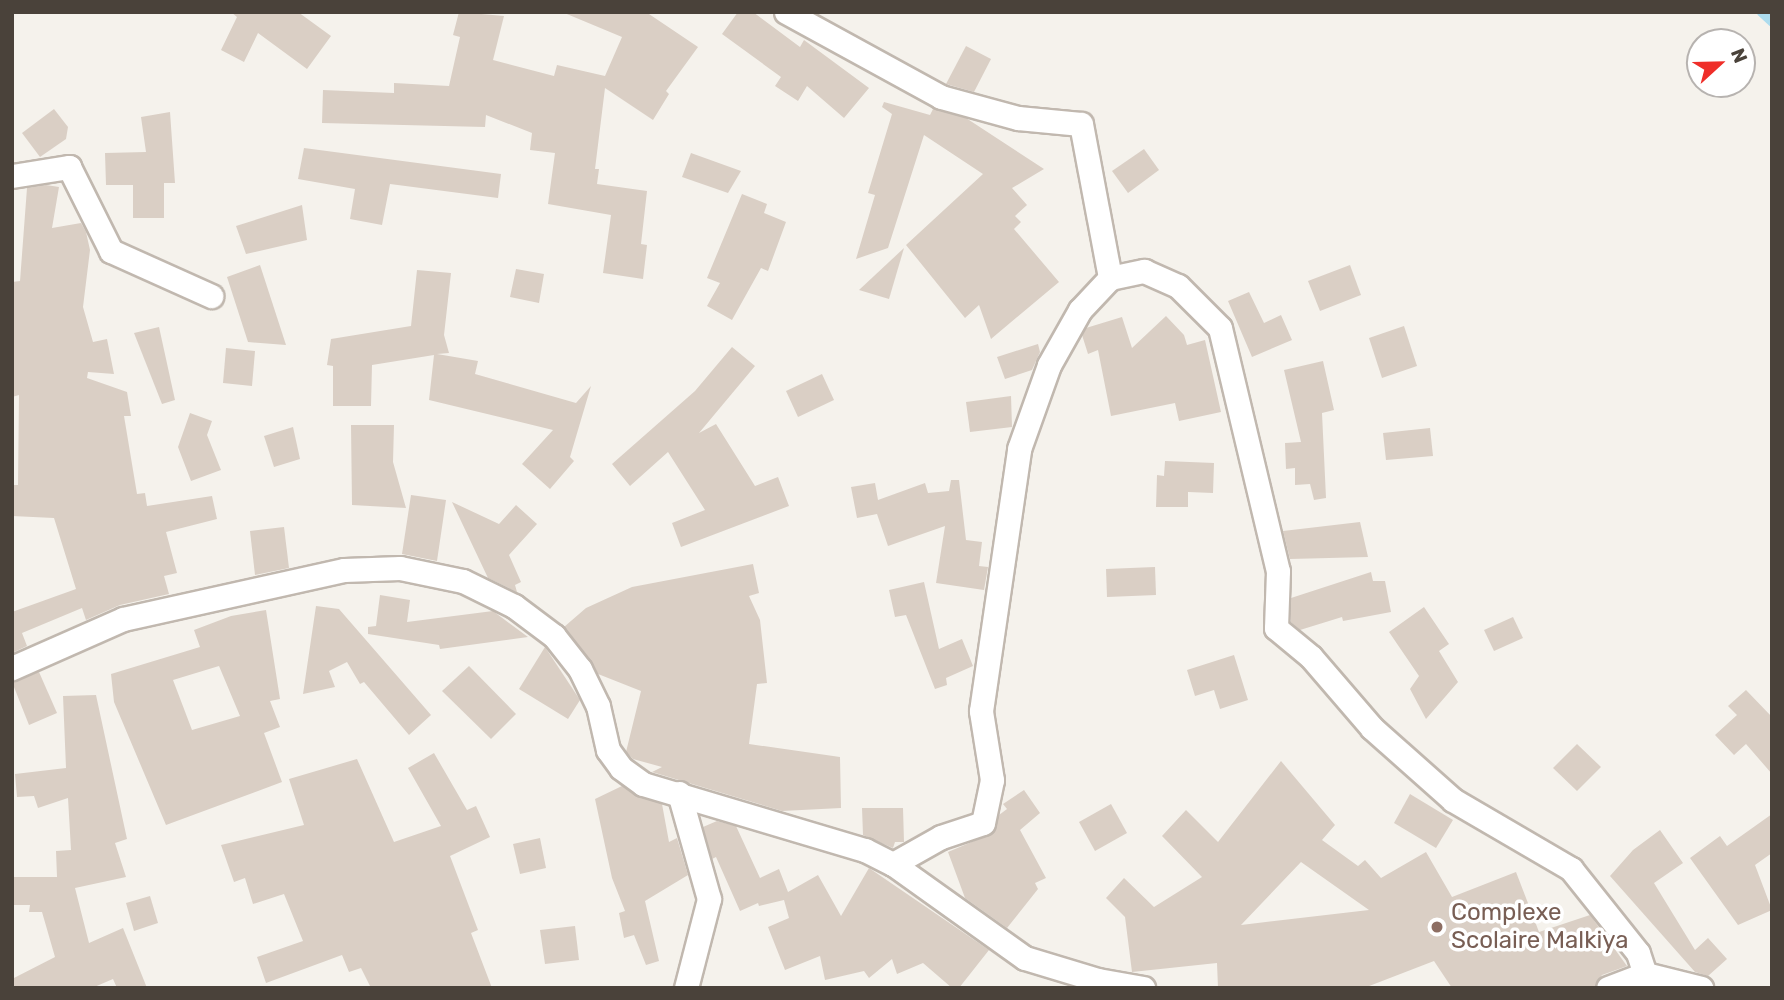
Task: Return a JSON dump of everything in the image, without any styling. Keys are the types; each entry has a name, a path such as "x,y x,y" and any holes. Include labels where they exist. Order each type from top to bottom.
{"street":[{"path":"786,12 941,97 1018,118 1081,124 1110,278"},
{"path":"12,176 69,167 111,251 211,296"},
{"path":"893,864 941,837 983,823 992,780 981,711 1018,449 1049,365 1080,310 1110,278 1144,271 1178,286 1220,328 1279,571 1276,628 1311,657 1372,728 1453,800 1571,869 1638,953 1645,974"},
{"path":"12,668 123,619 344,570 400,568 463,581 514,606 554,636 580,669 598,706 608,750 621,768 643,784 775,820 893,864 1025,958 1098,980 1143,988"},
{"path":"679,793 709,899 686,988"},
{"path":"1608,988 1645,974 1701,988"}],"building":[{"path":"231,12 298,12 331,36 307,69 258,33 244,62 221,50 237,17"},
{"path":"459,12 504,16 493,60 554,76 557,65 605,76 622,37 562,12 646,12 698,47 666,91 669,94 653,120 605,88 595,169 599,169 597,184 647,191 641,244 647,245 643,279 603,273 611,215 548,204 555,153 530,150 532,133 486,115 485,127 322,123 323,90 394,93 394,83 449,86 460,37 453,35"},
{"path":"738,12 753,12 800,47 804,40 869,88 844,118 807,86 798,101 775,86 781,77 722,34"},
{"path":"966,46 991,59 974,92 946,84"},
{"path":"884,102 930,115 933,109 966,118 1044,169 1012,188 1027,205 1015,216 1021,222 1014,229 1059,282 991,339 979,305 965,318 906,245 983,174 924,135 888,248 856,259 875,195 868,193 892,114 882,107"},
{"path":"54,109 68,127 66,139 40,157 22,133"},
{"path":"170,112 175,183 164,183 164,218 133,218 133,185 106,185 105,153 146,152 141,117"},
{"path":"304,148 501,174 498,198 390,184 382,225 350,219 355,189 298,179"},
{"path":"1144,149 1159,170 1128,193 1112,171"},
{"path":"691,153 741,171 728,193 682,177"},
{"path":"46,185 59,187 52,228 81,223 86,232 90,250 83,307 93,342 107,339 114,374 88,372 87,378 127,392 131,416 124,416 137,494 145,493 147,506 212,496 217,519 166,532 177,573 164,576 169,594 120,605 86,620 82,608 22,633 27,646 12,653 12,612 76,589 54,518 12,516 12,485 18,485 19,395 12,397 12,282 20,281 27,188"},
{"path":"742,194 767,204 764,213 786,222 768,271 761,268 732,320 707,306 720,283 707,278"},
{"path":"302,205 307,240 246,254 236,226"},
{"path":"904,248 889,299 859,290"},
{"path":"260,265 286,345 248,342 227,277"},
{"path":"1350,265 1361,295 1320,311 1308,281"},
{"path":"516,269 544,274 539,303 510,297"},
{"path":"417,270 451,273 444,335 449,353 437,354 478,361 475,374 576,403 591,386 570,457 574,461 550,489 522,464 553,430 429,400 434,355 372,365 371,406 333,406 333,366 327,365 331,339 411,326"},
{"path":"1249,292 1264,323 1281,315 1292,340 1252,357 1228,301"},
{"path":"1166,316 1184,335 1187,345 1205,340 1221,412 1179,421 1175,403 1111,416 1098,350 1088,354 1082,335 1086,328 1122,317 1132,348"},
{"path":"1404,326 1417,366 1382,378 1369,338"},
{"path":"159,327 175,400 162,404 134,333"},
{"path":"1038,344 1040,352 1032,370 1005,379 997,357"},
{"path":"732,347 755,366 699,433 716,424 755,486 778,477 789,506 681,547 672,523 705,510 668,452 630,486 612,464 695,391"},
{"path":"226,348 255,351 252,386 223,383"},
{"path":"1323,361 1334,410 1322,413 1326,498 1314,500 1310,484 1295,485 1295,468 1286,469 1285,443 1301,442 1284,370"},
{"path":"822,374 834,400 798,417 786,391"},
{"path":"1011,396 1012,427 970,432 966,402"},
{"path":"190,413 212,421 207,435 221,470 191,481 178,447"},
{"path":"351,425 394,425 393,462 406,508 352,505"},
{"path":"293,427 300,459 274,467 264,436"},
{"path":"1430,428 1433,456 1386,460 1383,433"},
{"path":"1165,461 1214,463 1213,493 1188,492 1188,507 1156,507 1157,475 1164,476"},
{"path":"951,480 959,480 966,540 982,542 979,566 988,567 984,590 936,583 945,526 888,546 877,514 857,518 851,487 875,483 878,500 925,483 928,493 949,491"},
{"path":"411,495 446,500 437,561 402,554"},
{"path":"452,502 499,524 516,505 537,524 509,555 521,582 515,585 517,592 488,578"},
{"path":"1360,522 1368,557 1290,559 1283,531"},
{"path":"284,527 289,568 255,575 250,531"},
{"path":"753,564 759,593 749,596 760,620 767,683 757,684 749,744 840,757 841,808 782,811 652,772 662,767 633,759 626,752 641,691 598,674 564,627 586,608 632,587"},
{"path":"1155,567 1156,595 1107,597 1106,569"},
{"path":"1371,572 1373,581 1385,581 1391,612 1343,621 1342,617 1300,630 1291,622 1291,598"},
{"path":"924,582 939,649 962,639 973,666 946,678 947,685 935,689 906,615 895,617 889,590"},
{"path":"380,595 410,600 407,622 493,611 528,637 440,649 439,645 368,634 368,627 376,626"},
{"path":"316,606 339,609 431,715 409,735 364,682 360,684 347,662 329,671 335,687 303,694"},
{"path":"1424,607 1449,644 1439,651 1458,682 1426,719 1410,689 1419,676 1389,632"},
{"path":"266,610 280,699 270,701 280,727 264,733 282,782 166,825 114,702 111,674 200,647 194,630 231,616","holes":["219,666 240,716 192,730 173,680"]},
{"path":"1513,617 1523,638 1494,651 1484,630"},
{"path":"545,647 580,700 568,719 519,689"},
{"path":"1234,655 1248,700 1220,709 1214,690 1195,696 1187,670"},
{"path":"469,666 516,714 491,739 442,691"},
{"path":"39,672 57,713 29,725 12,682"},
{"path":"1746,690 1772,717 1772,774 1746,744 1734,755 1715,735 1737,715 1728,706"},
{"path":"96,695 127,839 115,843 126,877 75,888 89,943 123,928 147,988 117,988 113,979 92,988 12,988 12,979 55,957 42,912 29,912 30,905 12,905 12,877 57,877 56,851 71,850 68,798 38,808 34,796 17,797 15,774 66,768 63,696"},
{"path":"1577,744 1601,767 1577,791 1553,768"},
{"path":"434,753 467,810 476,806 490,837 450,856 478,930 471,933 492,988 371,988 361,968 349,972 342,955 266,983 257,957 303,941 284,894 253,904 245,878 234,882 221,845 304,825 289,779 357,759 394,842 441,826 408,768"},
{"path":"1281,761 1335,825 1322,840 1358,866 1365,860 1381,878 1426,852 1452,897 1516,872 1539,932 1590,915 1627,966 1602,975 1594,988 1452,988 1434,961 1364,988 1218,988 1217,963 1132,972 1125,917 1106,898 1124,878 1154,907 1202,877 1162,836 1186,810 1218,842","holes":["1301,862 1369,910 1241,925"]},
{"path":"622,786 662,804 669,842 677,838 688,875 645,901 659,961 646,965 634,935 624,938 619,913 625,911 612,878 595,799"},
{"path":"1024,790 1040,813 1020,830 1046,878 1035,883 1038,889 1007,928 965,898 948,852 993,833 999,815 1007,809 1003,804"},
{"path":"1410,794 1453,820 1436,848 1394,823"},
{"path":"1111,804 1127,833 1095,851 1079,822"},
{"path":"862,808 903,808 904,842 895,842 893,848 863,835"},
{"path":"1772,814 1772,853 1755,865 1772,910 1738,925 1690,858 1720,836 1727,846"},
{"path":"717,821 736,826 760,878 779,869 788,892 818,875 841,916 869,868 989,950 959,988 952,988 923,963 897,974 892,959 869,978 864,971 825,980 820,956 785,970 768,927 789,918 784,900 759,906 758,903 740,911 716,857 712,859 703,827"},
{"path":"1660,830 1683,863 1654,883 1695,950 1708,938 1727,959 1708,976 1695,972 1610,876 1633,850"},
{"path":"540,838 546,868 520,874 513,844"},
{"path":"150,896 158,923 134,931 126,903"},
{"path":"575,926 579,960 545,964 540,930"}],"waterway":[{"path":"1761,12 1772,22"}],"place":[{"name":"Complexe Scolaire Malkiya","path":"1437,927"}]}
